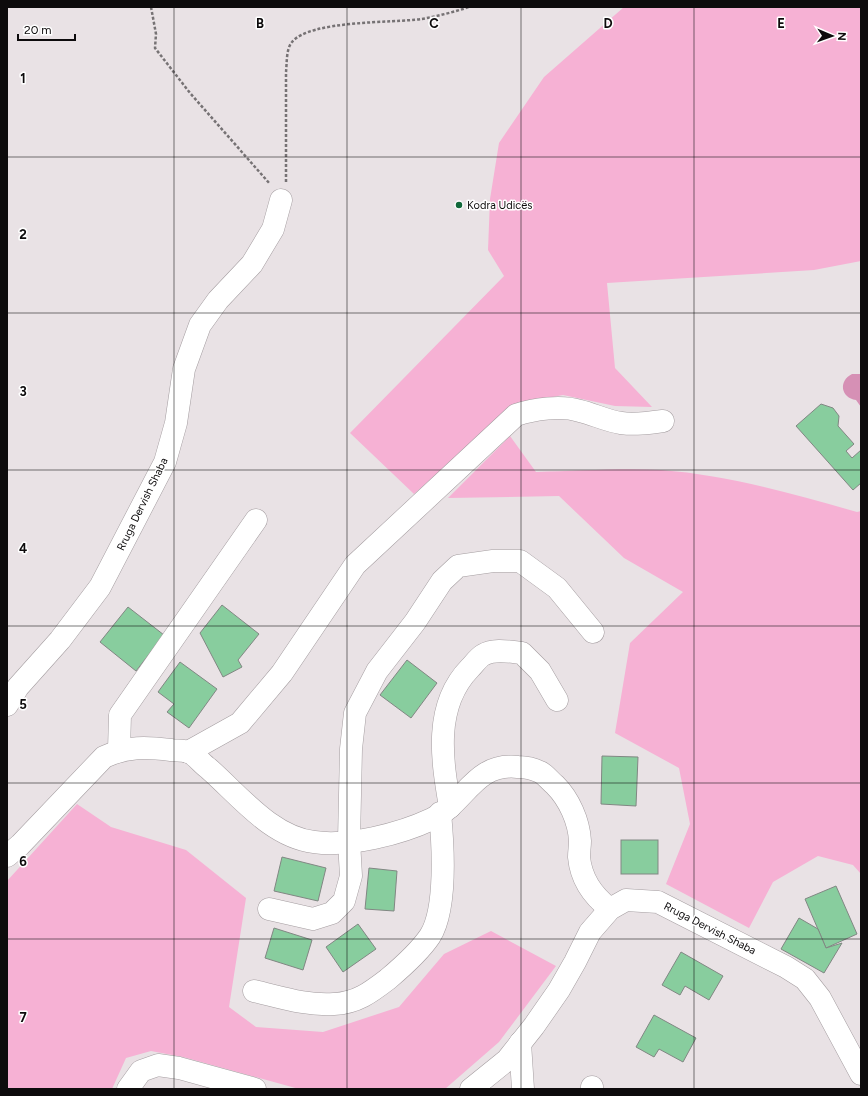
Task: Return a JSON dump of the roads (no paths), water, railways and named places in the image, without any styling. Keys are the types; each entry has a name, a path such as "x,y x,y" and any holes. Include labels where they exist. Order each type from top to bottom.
{"street":[{"name":"Rruga Dervish Shaba","path":"7,705 18,686 60,640 100,587 165,462 176,423 184,369 200,325 218,300 252,264 273,229 282,200"},
{"path":"7,856 20,845 104,757 119,750 136,748 188,752 240,723 282,673 355,565 516,416 532,410 554,409 577,410 619,423 637,424 664,421"},
{"path":"119,750 120,716 256,520"},
{"path":"269,909 313,919 332,914 344,901 351,876 349,841 351,749 355,713 377,671 415,622 442,581 458,566 493,561 520,561 557,588 593,632"},
{"path":"254,991 310,1004 336,1004 367,996 400,969 430,935 440,904 445,810 442,758 445,714 461,678 484,654 500,651 522,653 540,671 557,700"},
{"path":"188,752 263,818 285,833 313,842 337,843 349,841 404,829 433,818 445,810 489,770 506,766 541,772 557,788 570,805 577,824 582,872 588,887 597,899 610,909"},
{"name":"Rruga Dervish Shaba","path":"471,1089 507,1060 559,990 576,962 590,932 610,909 626,900 658,902 786,967 805,979 820,998 861,1074"},
{"path":"520,1043 523,1089"},
{"path":"128,1089 141,1071 158,1065 185,1070 255,1089"}],"place":[{"name":"Kodra Udicës","path":"459,205"}]}
